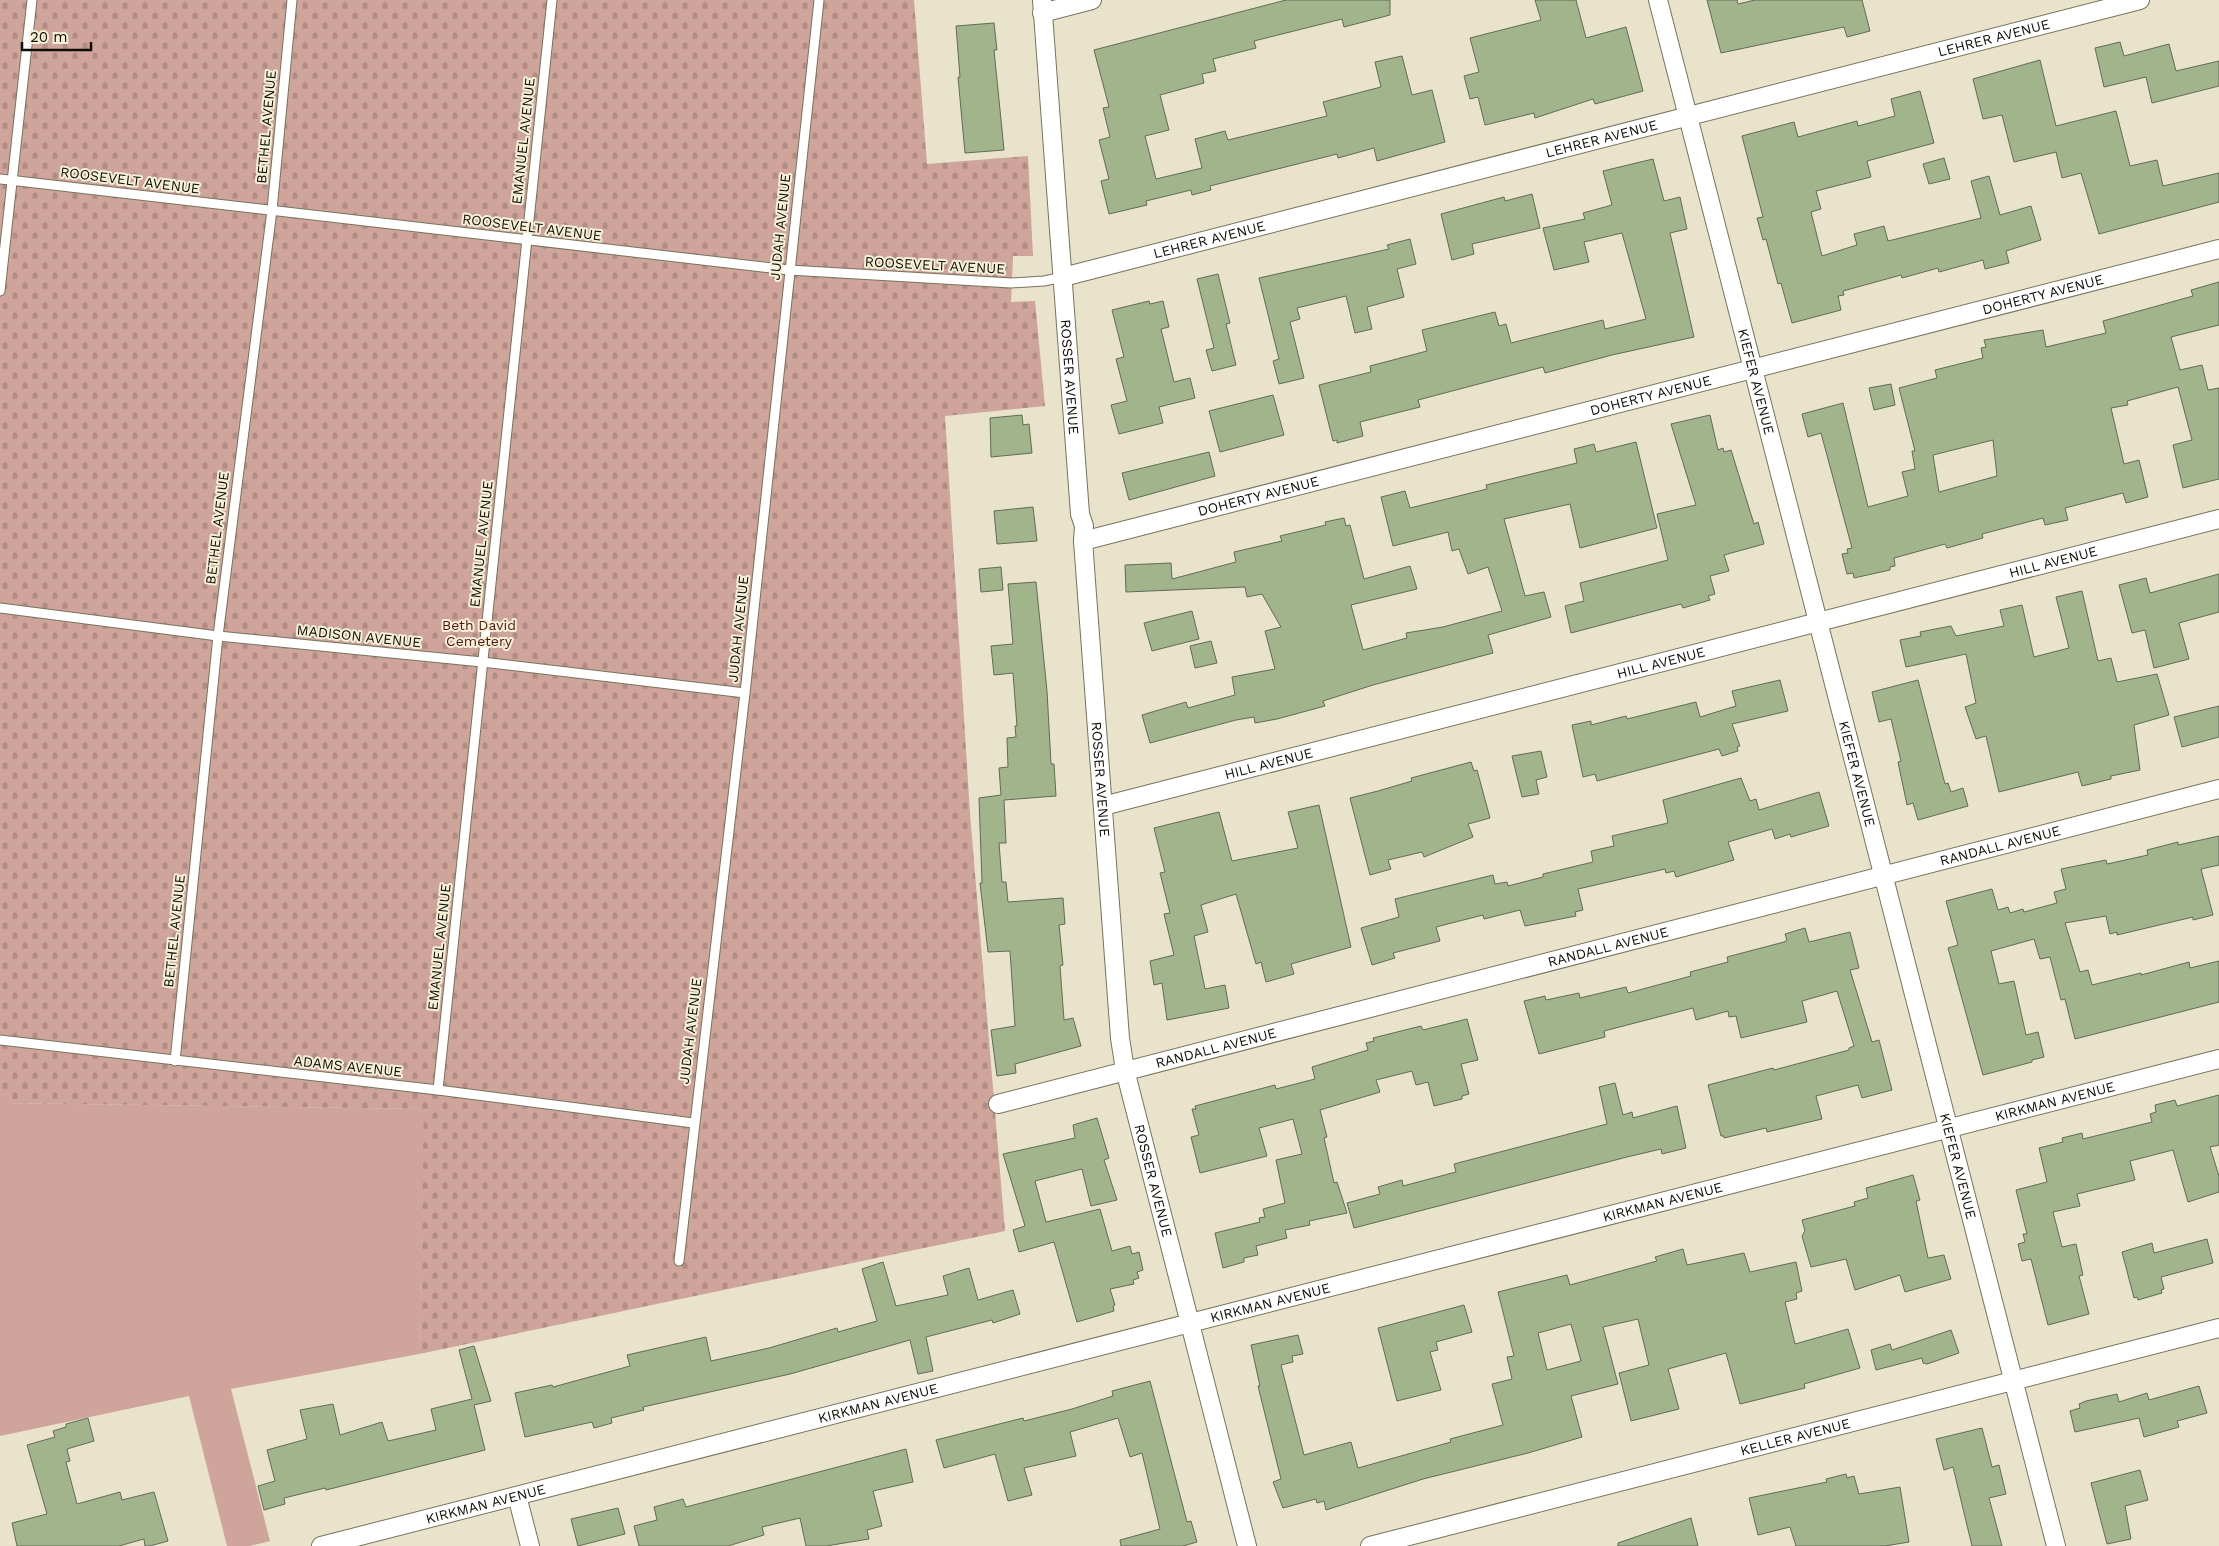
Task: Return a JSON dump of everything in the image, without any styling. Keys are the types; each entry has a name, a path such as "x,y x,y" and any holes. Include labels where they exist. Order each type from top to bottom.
{"street":[{"path":"1042,6 1092,0"},
{"name":"KIEFER AVENUE","path":"1658,0 2056,1546"},
{"name":"LEHRER AVENUE","path":"1063,277 2140,0"},
{"name":"ROSSER AVENUE","path":"1042,6 1074,440 1080,514 1084,526 1083,541 1120,1038 1125,1070 1247,1546"},
{"name":"DOHERTY AVENUE","path":"1083,541 2219,249"},
{"name":"HILL AVENUE","path":"1103,806 2219,519"},
{"name":"RANDALL AVENUE","path":"998,1104 2219,789"},
{"name":"KIRKMAN AVENUE","path":"321,1546 2219,1059"},
{"name":"KELLER AVENUE","path":"1370,1546 2219,1328"},
{"path":"517,1496 530,1546"}],"lane":[{"path":"0,291 32,0"},
{"name":"BETHEL AVENUE","path":"175,1061 218,636 272,210 292,0"},
{"name":"EMANUEL AVENUE","path":"438,1090 552,0"},
{"name":"JUDAH AVENUE","path":"679,1261 693,1123 745,693 819,0"},
{"name":"ROOSEVELT AVENUE","path":"0,179 789,270 1011,283 1044,281 1063,277"},
{"name":"MADISON AVENUE","path":"0,608 218,636 482,662 745,693"},
{"name":"ADAMS AVENUE","path":"0,1040 438,1090 693,1123"}],"green space":[{"name":"Beth David Cemetery","path":"0,0 914,0 927,164 1028,156 1033,256 1013,256 1011,302 1035,301 1045,406 945,416 970,814 1005,1231 419,1354 424,1109 0,1103"},
{"path":"0,1103 425,1109 419,1354 231,1389 270,1541 250,1546 227,1546 189,1396 0,1436"}],"building":[{"path":"1286,0 1390,0 1390,15 1344,27 1342,19 1254,41 1256,48 1213,59 1216,71 1202,74 1204,83 1160,95 1169,130 1145,136 1156,179 1202,168 1195,139 1225,131 1228,140 1327,116 1323,102 1381,87 1375,62 1402,56 1412,95 1432,90 1445,142 1377,161 1374,148 1338,158 1337,154 1210,186 1211,190 1192,195 1191,190 1146,201 1147,205 1109,214 1101,181 1109,179 1099,140 1110,137 1103,108 1109,107 1094,50"},
{"path":"1535,0 1576,0 1586,38 1626,27 1643,91 1595,104 1593,99 1535,118 1534,113 1485,125 1478,97 1470,99 1464,76 1479,72 1470,38 1541,20"},
{"path":"1707,0 1737,0 1738,4 1755,0 1862,0 1870,31 1847,37 1844,27 1721,53"},
{"path":"994,23 997,50 994,50 1004,150 965,153 958,77 960,77 956,26"},
{"path":"2120,42 2124,56 2169,44 2176,71 2219,61 2219,86 2152,103 2146,77 2104,87 2095,48"},
{"path":"2040,60 2056,126 2116,111 2130,166 2157,160 2163,186 2219,173 2219,202 2099,234 2081,173 2062,178 2056,152 2014,162 2002,115 1983,119 1973,79"},
{"path":"1920,91 1934,143 1867,161 1871,177 1816,191 1821,209 1811,212 1822,256 1857,245 1854,234 1884,226 1888,241 1981,218 1971,181 1989,176 2000,215 2031,206 2041,240 2006,251 2009,263 1985,269 1983,260 1939,272 1938,268 1902,278 1901,275 1843,291 1844,295 1838,296 1841,310 1792,323 1781,283 1778,284 1766,239 1763,240 1757,218 1763,217 1742,136 1794,122 1798,137 1857,121 1858,126 1895,116 1891,99"},
{"path":"1944,158 1950,179 1929,184 1923,164"},
{"path":"1653,159 1664,201 1680,197 1687,229 1670,233 1694,337 1612,355 1545,373 1543,367 1418,400 1420,407 1360,422 1363,436 1337,443 1337,440 1333,441 1319,385 1371,372 1370,366 1427,351 1422,330 1495,312 1499,326 1506,324 1511,343 1603,320 1605,329 1646,319 1622,233 1584,242 1589,262 1554,270 1543,228 1585,219 1583,213 1612,205 1603,171"},
{"path":"1532,194 1540,228 1472,244 1474,254 1452,260 1441,214 1504,197 1505,201"},
{"path":"1410,239 1416,264 1397,269 1404,297 1367,307 1372,329 1355,333 1346,296 1297,308 1300,319 1290,322 1304,378 1279,384 1273,361 1279,359 1259,278 1389,249 1387,245"},
{"path":"1218,274 1230,323 1226,324 1236,365 1212,371 1206,350 1214,348 1197,279"},
{"path":"2219,282 2219,325 2171,337 2180,370 2202,365 2208,390 2219,388 2219,479 2183,488 2173,445 2192,440 2178,387 2127,401 2128,405 2111,408 2124,464 2139,460 2148,497 2126,503 2123,493 2065,508 2068,520 2045,525 2043,518 1982,534 1983,538 1947,548 1945,544 1894,558 1895,566 1890,567 1890,570 1854,578 1853,573 1847,574 1842,554 1848,553 1847,549 1852,548 1821,433 1808,437 1802,414 1843,403 1868,507 1908,496 1902,472 1915,469 1912,451 1915,451 1899,388 1937,378 1935,370 1983,358 1981,348 1986,347 1984,340 2043,330 2046,347 2106,333 2103,321 2193,296 2191,290","holes":["1993,440 1997,476 1939,492 1933,455"]},
{"path":"1149,301 1150,304 1163,301 1169,327 1161,329 1174,382 1190,378 1195,398 1159,407 1163,423 1119,434 1111,405 1127,401 1116,359 1124,357 1112,310"},
{"path":"1891,384 1895,405 1874,410 1869,388"},
{"path":"1273,395 1284,435 1220,452 1209,411"},
{"path":"1022,415 1023,425 1029,424 1032,453 991,457 990,418"},
{"path":"1710,415 1718,450 1723,448 1724,452 1731,450 1754,524 1758,522 1764,544 1724,555 1729,571 1710,576 1715,594 1708,596 1710,600 1683,608 1681,604 1571,633 1565,606 1584,601 1580,583 1668,560 1657,514 1696,505 1671,424"},
{"path":"1636,442 1657,528 1580,548 1570,504 1504,519 1525,596 1544,592 1551,617 1488,635 1493,653 1373,685 1323,701 1325,706 1277,719 1255,723 1254,717 1236,720 1150,743 1142,715 1186,702 1188,708 1235,695 1232,677 1275,669 1265,631 1281,627 1262,594 1247,597 1245,587 1126,592 1125,565 1171,563 1172,579 1236,562 1234,552 1282,541 1280,536 1326,525 1325,522 1344,518 1346,526 1350,525 1364,579 1410,566 1417,589 1351,605 1363,650 1407,638 1406,633 1443,627 1502,611 1488,567 1468,574 1459,549 1452,551 1448,532 1393,546 1381,497 1405,491 1410,508 1487,489 1486,485 1577,463 1574,449 1594,444 1596,452"},
{"path":"1209,452 1215,476 1129,500 1122,473"},
{"path":"1033,507 1037,541 997,544 994,511"},
{"path":"1001,567 1003,590 981,592 979,569"},
{"path":"2219,574 2219,612 2179,623 2189,659 2154,668 2145,630 2132,633 2119,585 2146,578 2150,593"},
{"path":"1036,582 1047,691 1051,764 1054,764 1056,796 1004,800 1006,843 999,843 1002,882 1006,882 1008,902 1063,898 1065,924 1059,925 1063,965 1060,966 1064,1020 1073,1018 1081,1046 1015,1064 1016,1073 997,1076 991,1030 1015,1026 1010,951 988,952 980,883 982,883 979,798 1001,795 999,768 1008,767 1007,738 1016,737 1015,726 1017,726 1013,673 994,675 991,646 1013,644 1008,584"},
{"path":"2082,591 2098,661 2111,658 2117,682 2157,674 2169,715 2134,725 2140,770 2111,776 2111,779 2082,786 2078,772 1999,792 1986,736 1976,739 1965,707 1976,703 1966,654 1906,667 1900,640 1921,636 1920,632 1951,626 1956,636 2004,626 2000,610 2022,605 2034,657 2069,648 2056,597"},
{"path":"1192,611 1199,639 1152,651 1144,623"},
{"path":"1211,641 1217,663 1195,668 1190,646"},
{"path":"1780,680 1788,711 1732,724 1740,746 1737,747 1738,751 1722,756 1719,749 1597,781 1595,774 1583,777 1572,725 1591,721 1591,725 1626,716 1627,719 1696,702 1700,717 1736,706 1732,691"},
{"path":"1918,680 1945,784 1948,783 1951,792 1963,788 1968,806 1918,820 1913,803 1907,805 1898,762 1901,761 1891,719 1879,722 1872,692"},
{"path":"2219,706 2219,737 2182,747 2174,717"},
{"path":"1541,751 1547,777 1536,780 1539,794 1522,797 1512,756"},
{"path":"1471,762 1474,771 1477,770 1490,818 1468,824 1473,837 1424,857 1422,852 1388,860 1391,869 1370,875 1350,798 1412,781 1411,778"},
{"path":"1741,778 1750,801 1756,799 1759,810 1819,792 1829,826 1791,837 1790,834 1775,839 1772,829 1728,842 1734,860 1676,877 1674,871 1666,873 1665,869 1578,889 1583,910 1575,912 1576,916 1525,926 1520,910 1484,919 1483,915 1436,927 1440,941 1393,953 1395,958 1372,965 1361,928 1399,917 1395,899 1493,875 1495,884 1507,882 1508,886 1543,877 1543,874 1593,862 1591,851 1614,846 1612,836 1668,823 1663,800"},
{"path":"1319,805 1351,947 1291,964 1294,974 1266,982 1261,962 1256,964 1236,894 1201,905 1208,932 1194,936 1205,989 1225,985 1229,1008 1167,1020 1162,983 1154,985 1150,961 1174,955 1164,914 1170,913 1160,873 1165,872 1154,828 1219,812 1232,861 1298,848 1288,812"},
{"path":"2219,836 2219,865 2201,869 2213,915 2193,920 2193,917 2117,935 2117,932 2110,934 2106,916 2065,923 2080,972 2088,970 2092,985 2141,973 2141,975 2189,962 2190,968 2219,961 2219,1002 2075,1039 2065,999 2061,1000 2050,957 2040,959 2034,939 1991,951 1999,984 2014,981 2026,1035 2038,1032 2044,1057 1983,1075 1948,948 1958,945 1946,901 1992,889 1998,910 2008,907 2010,913 2023,909 2024,912 2057,903 2054,892 2066,889 2061,869 2106,860 2107,864 2148,855 2147,850 2178,842 2178,845"},
{"path":"1805,928 1809,942 1850,932 1859,968 1850,970 1872,1042 1879,1040 1892,1090 1862,1098 1858,1085 1816,1096 1822,1119 1767,1132 1766,1128 1724,1138 1724,1136 1721,1136 1708,1085 1849,1050 1849,1048 1854,1046 1837,991 1802,1001 1807,1022 1741,1038 1736,1016 1729,1017 1728,1011 1696,1020 1693,1008 1604,1031 1605,1037 1539,1054 1524,1001 1545,996 1546,1000 1579,993 1580,998 1626,987 1628,993 1691,976 1690,972 1728,962 1727,957 1784,942 1787,940 1785,934"},
{"path":"1467,1019 1478,1060 1461,1064 1469,1094 1462,1096 1462,1099 1434,1106 1428,1082 1416,1085 1412,1071 1376,1080 1380,1092 1320,1110 1327,1137 1324,1138 1334,1183 1337,1182 1347,1213 1309,1221 1310,1225 1285,1230 1287,1238 1256,1246 1258,1255 1244,1258 1244,1262 1223,1268 1215,1233 1260,1222 1259,1218 1265,1217 1263,1209 1285,1203 1276,1160 1302,1154 1293,1119 1259,1128 1267,1156 1200,1173 1191,1137 1199,1135 1192,1109 1196,1109 1195,1106 1275,1085 1276,1089 1315,1079 1312,1067 1368,1050 1366,1043 1374,1041 1373,1038 1421,1026 1423,1030"},
{"path":"1615,1083 1623,1115 1632,1112 1633,1118 1677,1106 1686,1148 1662,1154 1661,1149 1627,1157 1354,1228 1347,1203 1380,1194 1378,1187 1402,1180 1403,1186 1456,1172 1454,1164 1607,1124 1599,1087"},
{"path":"2219,1095 2219,1145 2210,1147 2219,1176 2219,1192 2188,1202 2173,1150 2130,1161 2135,1180 2077,1194 2080,1206 2053,1212 2062,1247 2076,1244 2083,1275 2079,1276 2089,1314 2048,1325 2031,1259 2022,1261 2018,1244 2025,1242 2023,1234 2027,1234 2016,1190 2047,1182 2039,1148 2063,1142 2062,1138 2082,1133 2083,1139 2152,1122 2150,1114 2156,1112 2155,1105 2175,1100 2177,1106"},
{"path":"1097,1118 1109,1158 1104,1160 1117,1200 1091,1206 1082,1169 1035,1181 1046,1222 1100,1209 1112,1251 1130,1246 1132,1254 1139,1252 1143,1270 1137,1272 1139,1278 1133,1280 1134,1284 1110,1289 1115,1305 1113,1306 1114,1311 1077,1322 1054,1242 1019,1252 1013,1230 1025,1226 1003,1154 1075,1138 1073,1125"},
{"path":"1913,1175 1920,1200 1916,1201 1928,1258 1944,1255 1951,1279 1905,1292 1900,1275 1855,1290 1846,1259 1811,1267 1802,1236 1805,1231 1802,1220 1855,1206 1854,1202 1868,1198 1866,1188"},
{"path":"2207,1239 2213,1263 2161,1277 2164,1289 2161,1290 2162,1293 2138,1300 2137,1297 2134,1298 2122,1252 2152,1243 2154,1253"},
{"path":"1683,1249 1687,1265 1744,1253 1750,1272 1796,1262 1802,1291 1796,1293 1797,1299 1785,1302 1795,1344 1848,1329 1860,1368 1804,1384 1805,1388 1740,1404 1726,1353 1668,1369 1679,1409 1631,1421 1619,1373 1649,1365 1638,1319 1603,1327 1618,1384 1571,1396 1582,1437 1528,1453 1423,1479 1326,1510 1324,1501 1317,1503 1316,1499 1283,1508 1273,1482 1281,1479 1258,1386 1260,1386 1251,1345 1298,1335 1303,1354 1292,1356 1293,1362 1281,1365 1304,1455 1351,1442 1358,1468 1451,1442 1450,1439 1503,1425 1492,1384 1512,1379 1507,1357 1514,1356 1498,1292 1567,1275 1570,1285 1657,1261 1655,1257","holes":["1571,1324 1581,1361 1547,1370 1538,1333"]},
{"path":"883,1262 896,1306 948,1295 943,1276 969,1268 978,1300 1013,1290 1020,1314 993,1323 992,1320 926,1337 933,1371 918,1374 910,1340 790,1374 643,1407 644,1410 611,1418 612,1423 594,1428 592,1422 525,1437 515,1393 552,1385 553,1387 630,1366 627,1355 706,1337 711,1361 769,1348 837,1328 838,1332 877,1321 862,1269"},
{"path":"1464,1305 1472,1332 1436,1342 1438,1350 1430,1352 1441,1390 1397,1401 1378,1328"},
{"path":"1951,1330 1959,1353 1927,1364 1923,1363 1922,1358 1876,1370 1871,1350 1890,1344 1892,1350"},
{"path":"474,1346 491,1401 474,1405 485,1450 326,1490 325,1488 284,1498 285,1504 264,1510 258,1486 275,1481 267,1450 307,1439 300,1410 333,1404 340,1435 382,1422 388,1441 436,1430 431,1409 472,1399 459,1350"},
{"path":"1150,1381 1187,1522 1191,1521 1197,1542 1183,1546 1121,1546 1120,1540 1160,1529 1142,1453 1130,1457 1118,1418 1070,1432 1076,1456 1024,1468 1032,1495 1008,1501 995,1454 944,1468 936,1440 1023,1418 1024,1421 1072,1409 1113,1396 1112,1391"},
{"path":"2199,1386 2207,1413 2177,1421 2179,1427 2144,1437 2139,1418 2075,1432 2070,1411 2080,1408 2079,1404 2086,1401 2117,1394 2119,1402 2147,1393 2149,1400"},
{"path":"88,1418 94,1441 67,1449 70,1461 66,1462 77,1504 120,1492 122,1500 154,1492 168,1541 150,1546 145,1546 144,1539 119,1546 17,1546 12,1523 47,1514 27,1445 55,1437 53,1431 66,1427 66,1424"},
{"path":"1982,1428 1992,1467 1999,1465 2006,1494 1989,1498 2002,1546 1972,1546 1953,1467 1944,1470 1936,1439"},
{"path":"906,1449 913,1482 873,1491 882,1526 867,1530 869,1539 826,1546 806,1546 800,1518 762,1527 764,1535 728,1546 639,1546 634,1526 657,1520 654,1507 683,1499 686,1507"},
{"path":"2140,1470 2148,1500 2125,1506 2131,1539 2107,1544 2091,1483"},
{"path":"1846,1474 1847,1478 1854,1476 1859,1494 1900,1487 1909,1542 1885,1546 1796,1546 1790,1527 1758,1535 1749,1498 1827,1482 1826,1479"},
{"path":"618,1508 625,1534 578,1546 571,1519"},
{"path":"1691,1518 1698,1546 1618,1546 1618,1543"}]}
